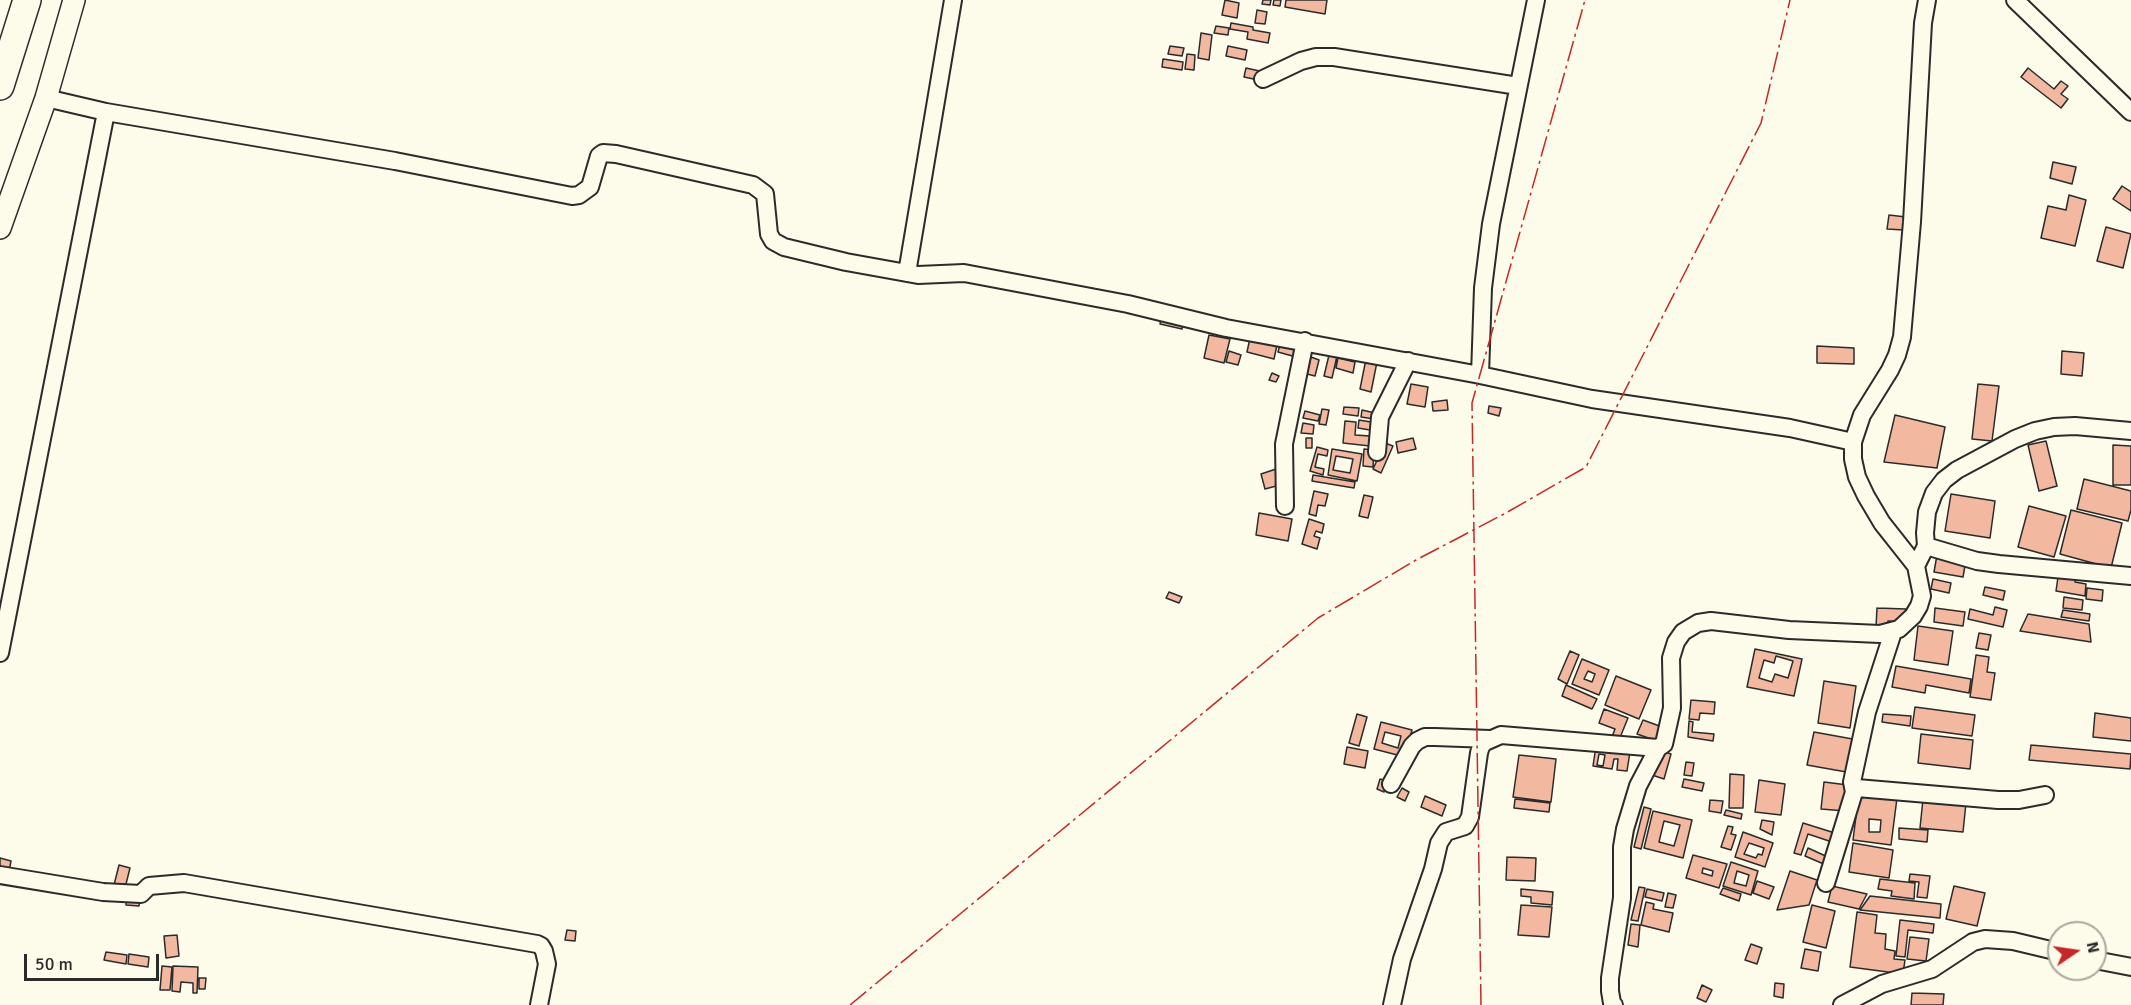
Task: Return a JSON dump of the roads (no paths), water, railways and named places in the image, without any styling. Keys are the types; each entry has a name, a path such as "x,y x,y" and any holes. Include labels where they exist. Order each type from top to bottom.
{"highway":[{"path":"0,86 27,0"}],"street":[{"path":"0,228 46,99 74,0"},
{"path":"907,273 953,0"},
{"path":"1480,375 1483,288 1491,224 1536,0"},
{"path":"1614,1005 1610,991 1610,978 1622,898 1622,847 1625,829 1638,786 1658,748 1664,744 1672,708 1671,658 1676,642 1683,632 1690,626 1711,621 1789,630 1880,634 1893,632 1902,627 1919,606 1922,596 1916,567 1882,523 1866,496 1857,477 1853,459 1853,442 1862,415 1890,370 1902,337 1912,222 1926,0"},
{"path":"2014,0 2131,112"},
{"path":"1263,79 1316,57 1334,57 1518,86"},
{"path":"46,99 106,112 395,161 572,196 579,195 590,187 599,156 603,153 616,154 753,185 765,194 769,234 777,244 846,261 918,275 964,273 1128,304 1226,328 1305,341 1592,399 1800,429 1853,442"},
{"path":"0,653 106,112"},
{"path":"1285,506 1284,444 1305,341"},
{"path":"1377,452 1380,417 1408,362"},
{"path":"1916,567 1926,546 1927,512 1934,494 1950,475 1976,458 2025,435 2054,427 2075,426 2131,431"},
{"path":"1926,546 1977,561 2131,576"},
{"path":"1826,883 1854,792 1852,782 1867,712 1893,632"},
{"path":"1392,1005 1402,959 1433,869 1439,843 1446,832 1468,823 1481,746 1501,735 1658,748"},
{"path":"1391,784 1412,746 1425,737 1490,739"},
{"path":"1854,792 1857,788 1998,800 2019,800 2044,795"},
{"path":"0,875 103,892 141,894 149,886 184,883 537,944 544,951 547,964 539,1005"},
{"path":"1842,1005 1882,984 1932,969 1974,942 1985,939 2013,941 2047,949"},
{"path":"2107,962 2131,967"}]}
